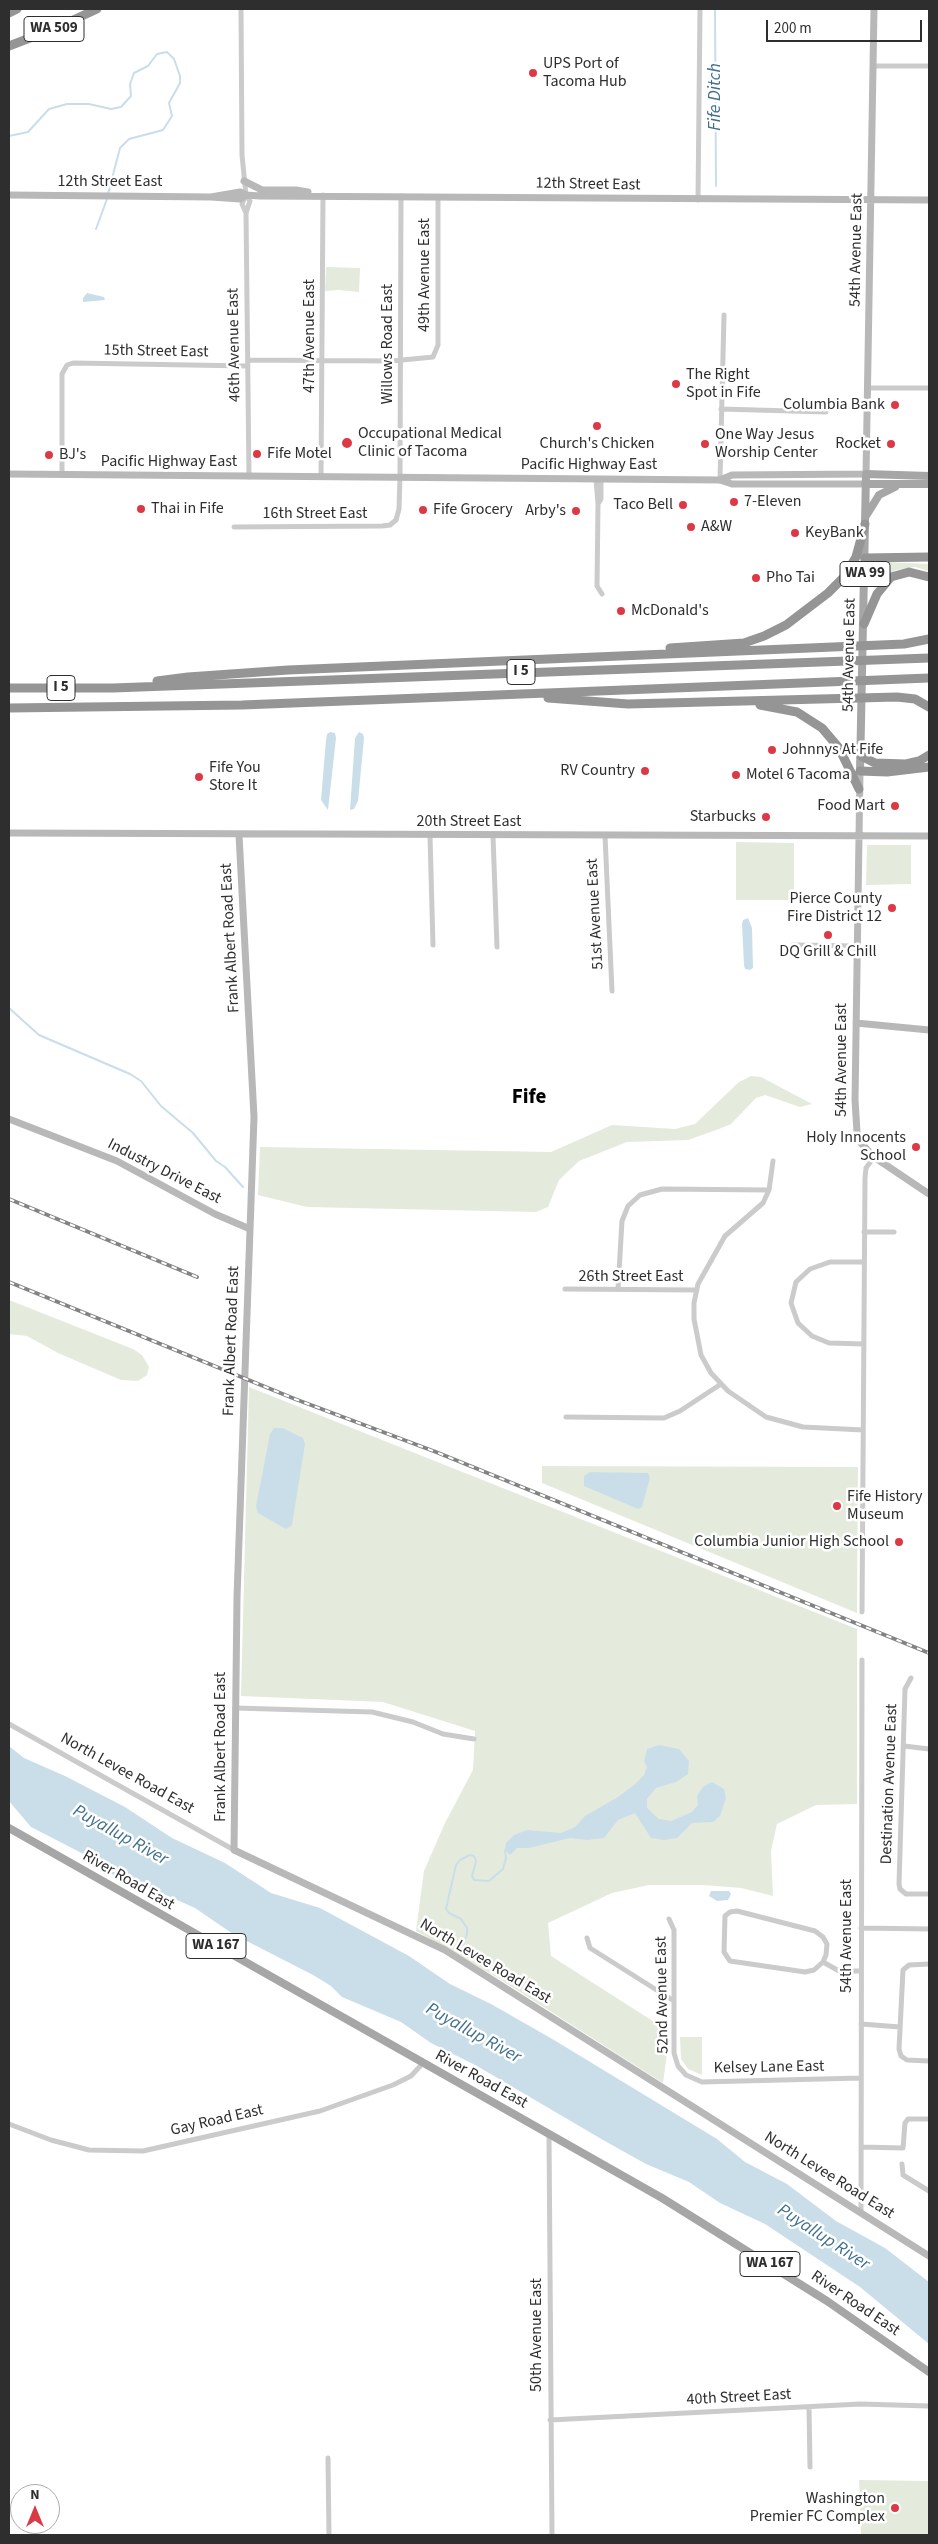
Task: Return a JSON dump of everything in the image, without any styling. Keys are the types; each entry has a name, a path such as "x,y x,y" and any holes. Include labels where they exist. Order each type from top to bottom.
{"highway":[{"name":"WA 509","path":"9,13 17,9"},
{"name":"WA 509","path":"9,46 56,28 97,9"},
{"path":"455,662 561,652 725,646 764,636 786,625 839,583 853,564 865,521"},
{"path":"865,558 929,557"},
{"path":"864,629 877,594 891,577 909,572 929,576"},
{"path":"113,688 188,676 455,662 904,644 929,639"},
{"name":"I 5","path":"9,688 113,688 929,658"},
{"name":"I 5","path":"9,708 242,705 929,678"},
{"path":"508,694 628,704 897,696 915,699 929,707"},
{"path":"723,701 784,708 810,719 831,737 839,748 859,789"},
{"path":"861,756 875,763 906,764 920,761 929,754"},
{"path":"860,771 887,772 929,767"}],"main road":[{"name":"Pacific Highway East","path":"866,474 929,476"},
{"name":"54th Avenue East","path":"860,771 866,474"},
{"name":"Pacific Highway East","path":"865,484 929,484"},
{"path":"865,521 879,494 888,489 910,484"},
{"name":"River Road East","path":"9,1828 549,2134 761,2258 856,2320 929,2372"}],"street":[{"path":"241,9 244,181 246,196"},
{"path":"698,200 700,9"},
{"name":"54th Avenue East","path":"866,474 874,9"},
{"path":"874,66 929,66"},
{"path":"244,181 262,190 296,190 323,195"},
{"name":"12th Street East","path":"9,195 240,199 246,196 323,195 698,200 929,200"},
{"name":"47th Avenue East","path":"321,477 323,195"},
{"name":"46th Avenue East","path":"246,196 250,202 246,213 249,477"},
{"name":"Willows Road East","path":"394,522 399,509 400,477 401,196"},
{"name":"49th Avenue East","path":"436,352 438,197"},
{"path":"720,480 724,315"},
{"name":"15th Street East","path":"62,475 62,374 65,367 73,363 248,363 400,360 430,359 436,352"},
{"path":"867,388 929,388"},
{"path":"721,409 826,412"},
{"name":"Pacific Highway East","path":"9,474 720,480 732,484 865,484"},
{"name":"Pacific Highway East","path":"720,480 732,475 866,474"},
{"path":"598,479 601,499 598,504 597,586 602,594"},
{"name":"16th Street East","path":"234,527 378,526 394,522"},
{"name":"54th Avenue East","path":"860,771 855,1122 857,1134 866,1149 874,1157"},
{"name":"20th Street East","path":"9,833 430,836 929,836"},
{"name":"Frank Albert Road East","path":"234,1850 235,1708 243,1402 254,1103 239,835"},
{"path":"430,836 433,945"},
{"path":"493,836 497,947"},
{"name":"51st Avenue East","path":"605,836 612,991"},
{"path":"794,946 857,946"},
{"path":"856,1023 929,1030"},
{"name":"Industry Drive East","path":"9,1119 124,1164 215,1214 250,1229"},
{"path":"862,1612 865,1173 874,1157 929,1194"},
{"path":"773,1162 769,1190 760,1207 721,1241 696,1290 693,1311 696,1339 704,1362 721,1384 750,1408 785,1423 830,1430 863,1430"},
{"path":"618,1289 622,1221 628,1206 640,1195 662,1189 769,1190"},
{"path":"864,1232 894,1232"},
{"path":"864,1262 830,1262 810,1269 796,1282 791,1303 798,1323 812,1336 829,1342 864,1344"},
{"name":"26th Street East","path":"565,1289 696,1290"},
{"path":"566,1418 664,1418 721,1384"},
{"name":"54th Avenue East","path":"861,2212 862,1660"},
{"name":"Destination Avenue East","path":"911,1678 905,1689 899,1884 902,1891 908,1895 929,1894"},
{"path":"235,1708 372,1712 413,1722 443,1734 474,1739"},
{"name":"North Levee Road East","path":"9,1724 234,1850 445,1950 929,2256"},
{"path":"904,1746 929,1749"},
{"path":"737,1911 815,1931 827,1944 823,1962 814,1970 804,1972 733,1963 727,1960 724,1952 725,1918 728,1914 737,1911"},
{"name":"52nd Avenue East","path":"669,1918 674,1930 674,2053 682,2071"},
{"path":"861,1928 929,1929"},
{"path":"587,1938 590,1948 674,2001"},
{"path":"823,1962 839,1972 861,1971"},
{"path":"929,1964 912,1964 904,1968 901,1974 899,2052 907,2060 929,2061"},
{"path":"861,2024 900,2027"},
{"name":"Gay Road East","path":"9,2124 61,2143 89,2150 143,2151 333,2107 411,2076 422,2063"},
{"name":"Kelsey Lane East","path":"682,2071 702,2082 861,2078"},
{"path":"902,2156 905,2123 908,2119 929,2118"},
{"name":"50th Avenue East","path":"549,2134 552,2535"},
{"path":"861,2147 903,2148"},
{"path":"902,2164 903,2174 929,2191"},
{"name":"40th Street East","path":"550,2420 860,2404 929,2406"},
{"path":"809,2407 810,2467"},
{"path":"328,2458 329,2535"}],"shaded area":[{"path":"326,267 360,268 359,292 325,291"},
{"path":"883,562 929,564 929,571 915,567 896,570 882,578 874,590 875,568"},
{"path":"736,842 794,843 794,900 736,900"},
{"path":"867,845 911,845 911,884 866,885"},
{"path":"751,1076 761,1077 812,1104 800,1107 765,1095 756,1098 731,1124 688,1140 627,1142 579,1161 559,1180 548,1207 536,1212 307,1207 258,1195 260,1147 551,1152 612,1125 675,1129 695,1124 739,1082"},
{"path":"9,1300 133,1349 142,1355 149,1367 147,1375 138,1381 121,1380 58,1353 27,1336 9,1334"},
{"path":"249,1387 857,1629 857,1804 816,1805 777,1824 771,1851 773,1896 741,1888 703,1885 649,1885 612,1893 548,1923 551,1956 670,2032 663,2083 498,1978 416,1931 424,1871 445,1823 473,1770 475,1731 383,1702 241,1696"},
{"path":"542,1466 858,1467 857,1613 542,1483"},
{"path":"680,2037 702,2037 702,2075 688,2069 681,2059"},
{"name":"Washington Premier FC Complex","path":"859,2480 929,2481 929,2535 861,2535"}],"water":[{"path":"87,293 104,297 105,300 83,302 83,298"},
{"path":"330,732 335,733 336,738 328,810 321,800 326,740 327,734"},
{"path":"359,732 363,734 364,738 358,801 354,809 350,810 355,738"},
{"path":"748,918 752,928 753,968 750,970 745,969 744,965 742,924 743,920"},
{"path":"274,1428 283,1428 303,1438 305,1444 292,1525 286,1529 258,1513 256,1506 270,1434"},
{"path":"590,1472 648,1473 650,1478 642,1507 638,1509 584,1486 584,1476"},
{"path":"659,1745 679,1749 689,1761 688,1774 676,1782 656,1788 647,1799 647,1808 659,1819 671,1821 692,1812 698,1805 697,1796 703,1787 712,1782 724,1789 726,1798 720,1816 713,1822 692,1823 677,1838 664,1840 651,1838 635,1813 618,1820 604,1838 587,1840 570,1838 529,1848 517,1848 510,1855 505,1850 506,1843 514,1835 527,1830 561,1833 575,1827 585,1816 618,1797 634,1785 644,1775 647,1767 644,1761 647,1749"},
{"name":"Puyallup River","path":"9,1746 24,1758 65,1776 125,1807 172,1838 225,1863 271,1893 320,1908 409,1956 450,1984 491,2004 554,2040 717,2139 745,2162 787,2184 836,2221 885,2248 929,2282 929,2344 860,2287 765,2224 720,2203 689,2182 646,2164 477,2066 431,2043 401,2022 342,1997 331,1986 313,1975 233,1934 195,1908 139,1883 108,1873 97,1861 31,1827 9,1801"},
{"path":"711,1891 729,1891 731,1894 728,1900 717,1901 709,1896"}],"waterway":[{"name":"Fife Ditch","path":"715,9 716,186"},
{"path":"9,136 28,132 49,109 67,104 89,104 111,109 121,107 131,96 130,84 134,73 148,66 157,54 167,52 174,59 180,76 180,83 169,103 172,116 163,130 129,139 120,148 108,194"},
{"path":"96,229 107,199"},
{"path":"9,1008 39,1035 130,1074 141,1081 161,1106 193,1133 216,1161 225,1167 243,1187"},
{"path":"461,1951 467,1934 467,1928 461,1919 449,1913 446,1909 456,1865 460,1860 470,1855 474,1856 476,1861 472,1876 474,1880 489,1881 503,1869 506,1858 505,1850"}],"railway":[{"path":"9,1199 197,1277"},
{"path":"9,1282 295,1399 436,1452 929,1653"}],"place":[{"name":"UPS Port of Tacoma Hub","path":"533,73"},
{"name":"The Right Spot in Fife","path":"676,384"},
{"name":"Columbia Bank","path":"895,405"},
{"name":"Church's Chicken","path":"597,426"},
{"name":"Occupational Medical Clinic of Tacoma","path":"347,443"},
{"name":"One Way Jesus Worship Center","path":"705,444"},
{"name":"Rocket","path":"891,444"},
{"name":"Fife Motel","path":"257,454"},
{"name":"BJ's","path":"49,455"},
{"name":"7-Eleven","path":"734,502"},
{"name":"Taco Bell","path":"683,505"},
{"name":"Thai in Fife","path":"141,509"},
{"name":"Fife Grocery","path":"423,510"},
{"name":"Arby's","path":"576,511"},
{"name":"A&W","path":"691,527"},
{"name":"KeyBank","path":"795,533"},
{"name":"Pho Tai","path":"756,578"},
{"name":"McDonald's","path":"621,611"},
{"name":"Johnnys At Fife","path":"772,750"},
{"name":"RV Country","path":"645,771"},
{"name":"Motel 6 Tacoma","path":"736,775"},
{"name":"Fife You Store It","path":"199,777"},
{"name":"Food Mart","path":"895,806"},
{"name":"Starbucks","path":"766,817"},
{"name":"Pierce County Fire District 12","path":"892,908"},
{"name":"DQ Grill & Chill","path":"828,935"},
{"name":"Holy Innocents School","path":"916,1147"},
{"name":"Fife History Museum","path":"837,1506"},
{"name":"Columbia Junior High School","path":"899,1542"},
{"name":"Washington Premier FC Complex","path":"895,2508"}],"district":[{"name":"Fife","path":"529,1098"}]}
